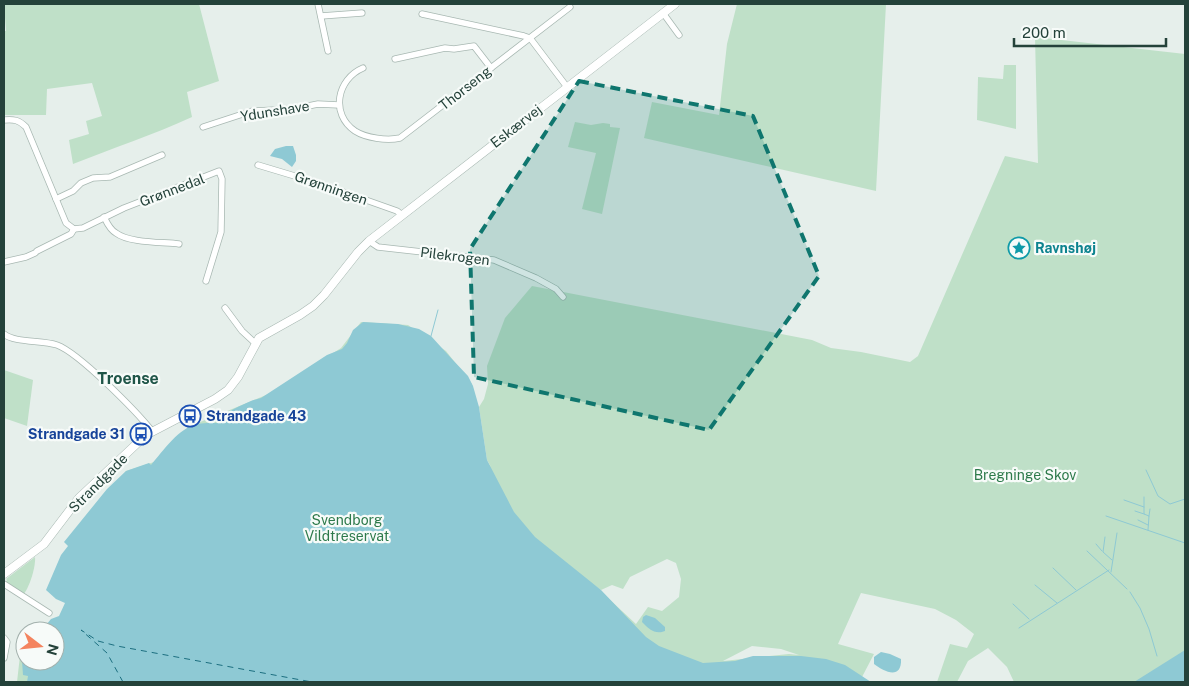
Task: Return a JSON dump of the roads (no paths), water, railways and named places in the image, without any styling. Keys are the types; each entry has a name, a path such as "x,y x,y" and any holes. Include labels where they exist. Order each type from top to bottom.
{"street":[{"path":"318,4 328,51"},
{"name":"Eskærvej","path":"369,241 675,4"},
{"name":"Thorseng","path":"339,105 342,117 355,131 366,136 394,140 400,138 571,5"},
{"path":"321,16 362,13"},
{"path":"422,14 530,38 567,87"},
{"path":"663,14 680,35"},
{"path":"395,59 445,48 454,49 474,46 491,68"},
{"path":"339,105 340,93 344,82 353,73 362,68"},
{"name":"Ydunshave","path":"202,127 252,111 293,109 318,104 339,105"},
{"path":"4,120 14,119 20,121 26,127 66,223 74,229"},
{"path":"211,124 214,132"},
{"path":"56,199 73,191 81,183 93,178 110,177 162,155"},
{"name":"Grønningen","path":"258,164 336,189 402,214"},
{"name":"Grønnedal","path":"4,262 26,257 71,234 74,229 83,228 104,217 219,171 222,179 221,232 206,281"},
{"path":"104,217 117,235 126,238 179,244"},
{"name":"Pilekrogen","path":"369,241 378,247 494,260 556,289 563,297"},
{"name":"Strandgade","path":"4,574 44,544 79,498 152,431 200,408 224,393 238,377 255,343 264,334 300,316 313,306 369,241"},
{"path":"225,308 242,331 255,343"},
{"path":"4,334 12,339 36,341 56,345 64,349 83,363 142,419 152,431"},
{"path":"4,584 50,613"},
{"path":"4,638 7,642 4,658"}],"water":[{"path":"293,146 296,155 296,161 292,167 282,159 270,156 275,149"},
{"name":"Svendborg Vildtreservat","path":"363,322 398,324 419,329 431,336 468,376 473,386 479,407 487,460 514,512 535,537 601,590 646,637 659,646 703,663 735,661 753,656 801,656 826,659 845,665 871,682 27,682 28,676 23,675 23,671 65,671 65,621 49,621 59,616 65,603 56,599 46,590 61,555 68,546 64,542 107,489 126,471 149,463 151,465 172,440 184,430 198,424 222,422 221,415 261,398 327,355 342,349 353,330"},
{"path":"646,615 655,618 665,627 665,631 655,632 647,627 642,622 643,617"},
{"path":"1185,650 1185,682 1134,682"},
{"path":"881,652 901,659 899,670 896,672 887,671 874,664 874,657"}],"waterway":[{"path":"431,336 438,310"},
{"path":"1146,470 1158,496 1170,504 1185,499"},
{"path":"1144,497 1144,514 1149,516 1148,530"},
{"path":"1124,500 1144,507"},
{"path":"1149,516 1150,509"},
{"path":"1135,511 1144,514"},
{"path":"1106,516 1185,543"},
{"path":"1138,520 1148,525"},
{"path":"1111,572 1117,533"},
{"path":"1105,537 1103,552 1112,560"},
{"path":"1096,544 1102,551"},
{"path":"1087,551 1127,589"},
{"path":"1053,568 1076,590"},
{"path":"1019,628 1109,570"},
{"path":"1035,585 1057,603"},
{"path":"1130,592 1140,608 1149,629 1157,656"},
{"path":"1013,604 1029,619"}],"place":[{"name":"Ravnshøj","path":"1019,248"},
{"name":"Strandgade 43","path":"190,416"},
{"name":"Strandgade 31","path":"141,434"}],"district":[{"name":"Troense","path":"128,378"}],"park label":[{"name":"Bregninge Skov","path":"1025,475"}]}
